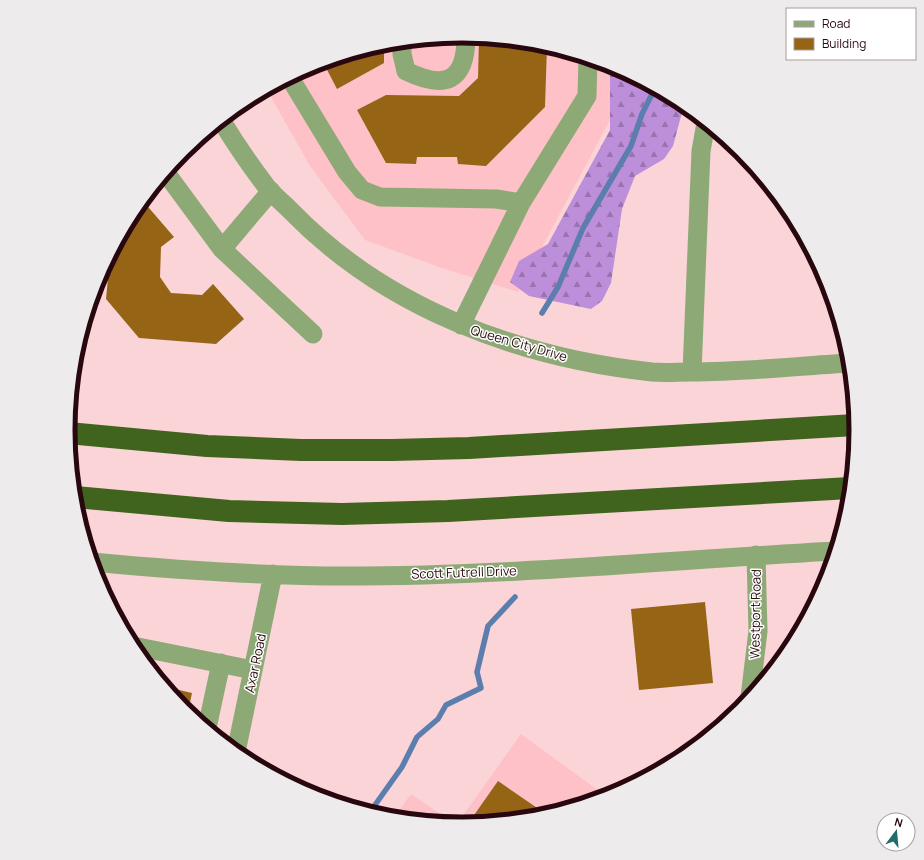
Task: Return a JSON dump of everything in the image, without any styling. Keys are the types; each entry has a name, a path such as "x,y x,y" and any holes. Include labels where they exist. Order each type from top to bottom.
{"highway":[{"path":"75,434 207,446 301,450 392,450 469,448 849,425"},
{"path":"81,498 229,511 342,514 448,512 845,488"}],"street":[{"path":"402,48 406,71 422,78 439,82 452,78 462,67 466,53 466,43"},
{"path":"461,325 520,203 587,96 588,65"},
{"path":"293,82 347,172 362,190 380,197 496,199 520,203"},
{"name":"Queen City Drive","path":"224,125 271,191 306,227 340,254 400,295 485,335 586,362 653,372 692,372 843,363"},
{"path":"692,372 700,151 705,129"},
{"path":"169,177 222,249 313,334"},
{"path":"222,249 271,191"},
{"name":"Scott Futrell Drive","path":"99,563 182,570 346,576 476,573 829,551"},
{"name":"Westport Road","path":"751,687 758,631 756,555"},
{"name":"Axar Road","path":"237,745 273,574"},
{"path":"142,648 253,670"},
{"path":"208,722 221,663"}],"shaded area":[{"path":"462,43 513,46 562,56 610,72 630,82 518,292 439,267 365,240 310,166 270,95 314,72 362,56 411,46 437,44"},
{"path":"521,734 600,791 562,804 537,810 513,814 462,817"},
{"path":"411,794 443,816 411,814 398,812"}],"green space":[{"path":"610,72 656,95 682,112 673,146 664,159 635,176 622,209 611,283 602,301 591,309 529,296 510,282 519,261 548,244 610,130"}],"building":[{"path":"479,44 513,46 547,52 545,107 486,166 458,164 457,157 417,157 416,164 386,163 357,110 386,95 459,96 478,78"},
{"path":"384,51 384,63 337,89 326,68 362,56"},
{"path":"147,205 174,237 161,247 160,277 171,293 202,295 213,284 244,319 216,344 139,338 106,299 109,273 127,236"},
{"path":"705,602 713,683 639,690 631,609"},
{"path":"175,689 192,693 189,705"},
{"path":"498,781 539,809 513,814 473,817"}],"waterway":[{"path":"542,313 558,287 583,228 631,146 642,114 652,93"},
{"path":"374,807 402,767 417,737 438,719 446,705 481,688 477,672 488,626 515,597"}]}
